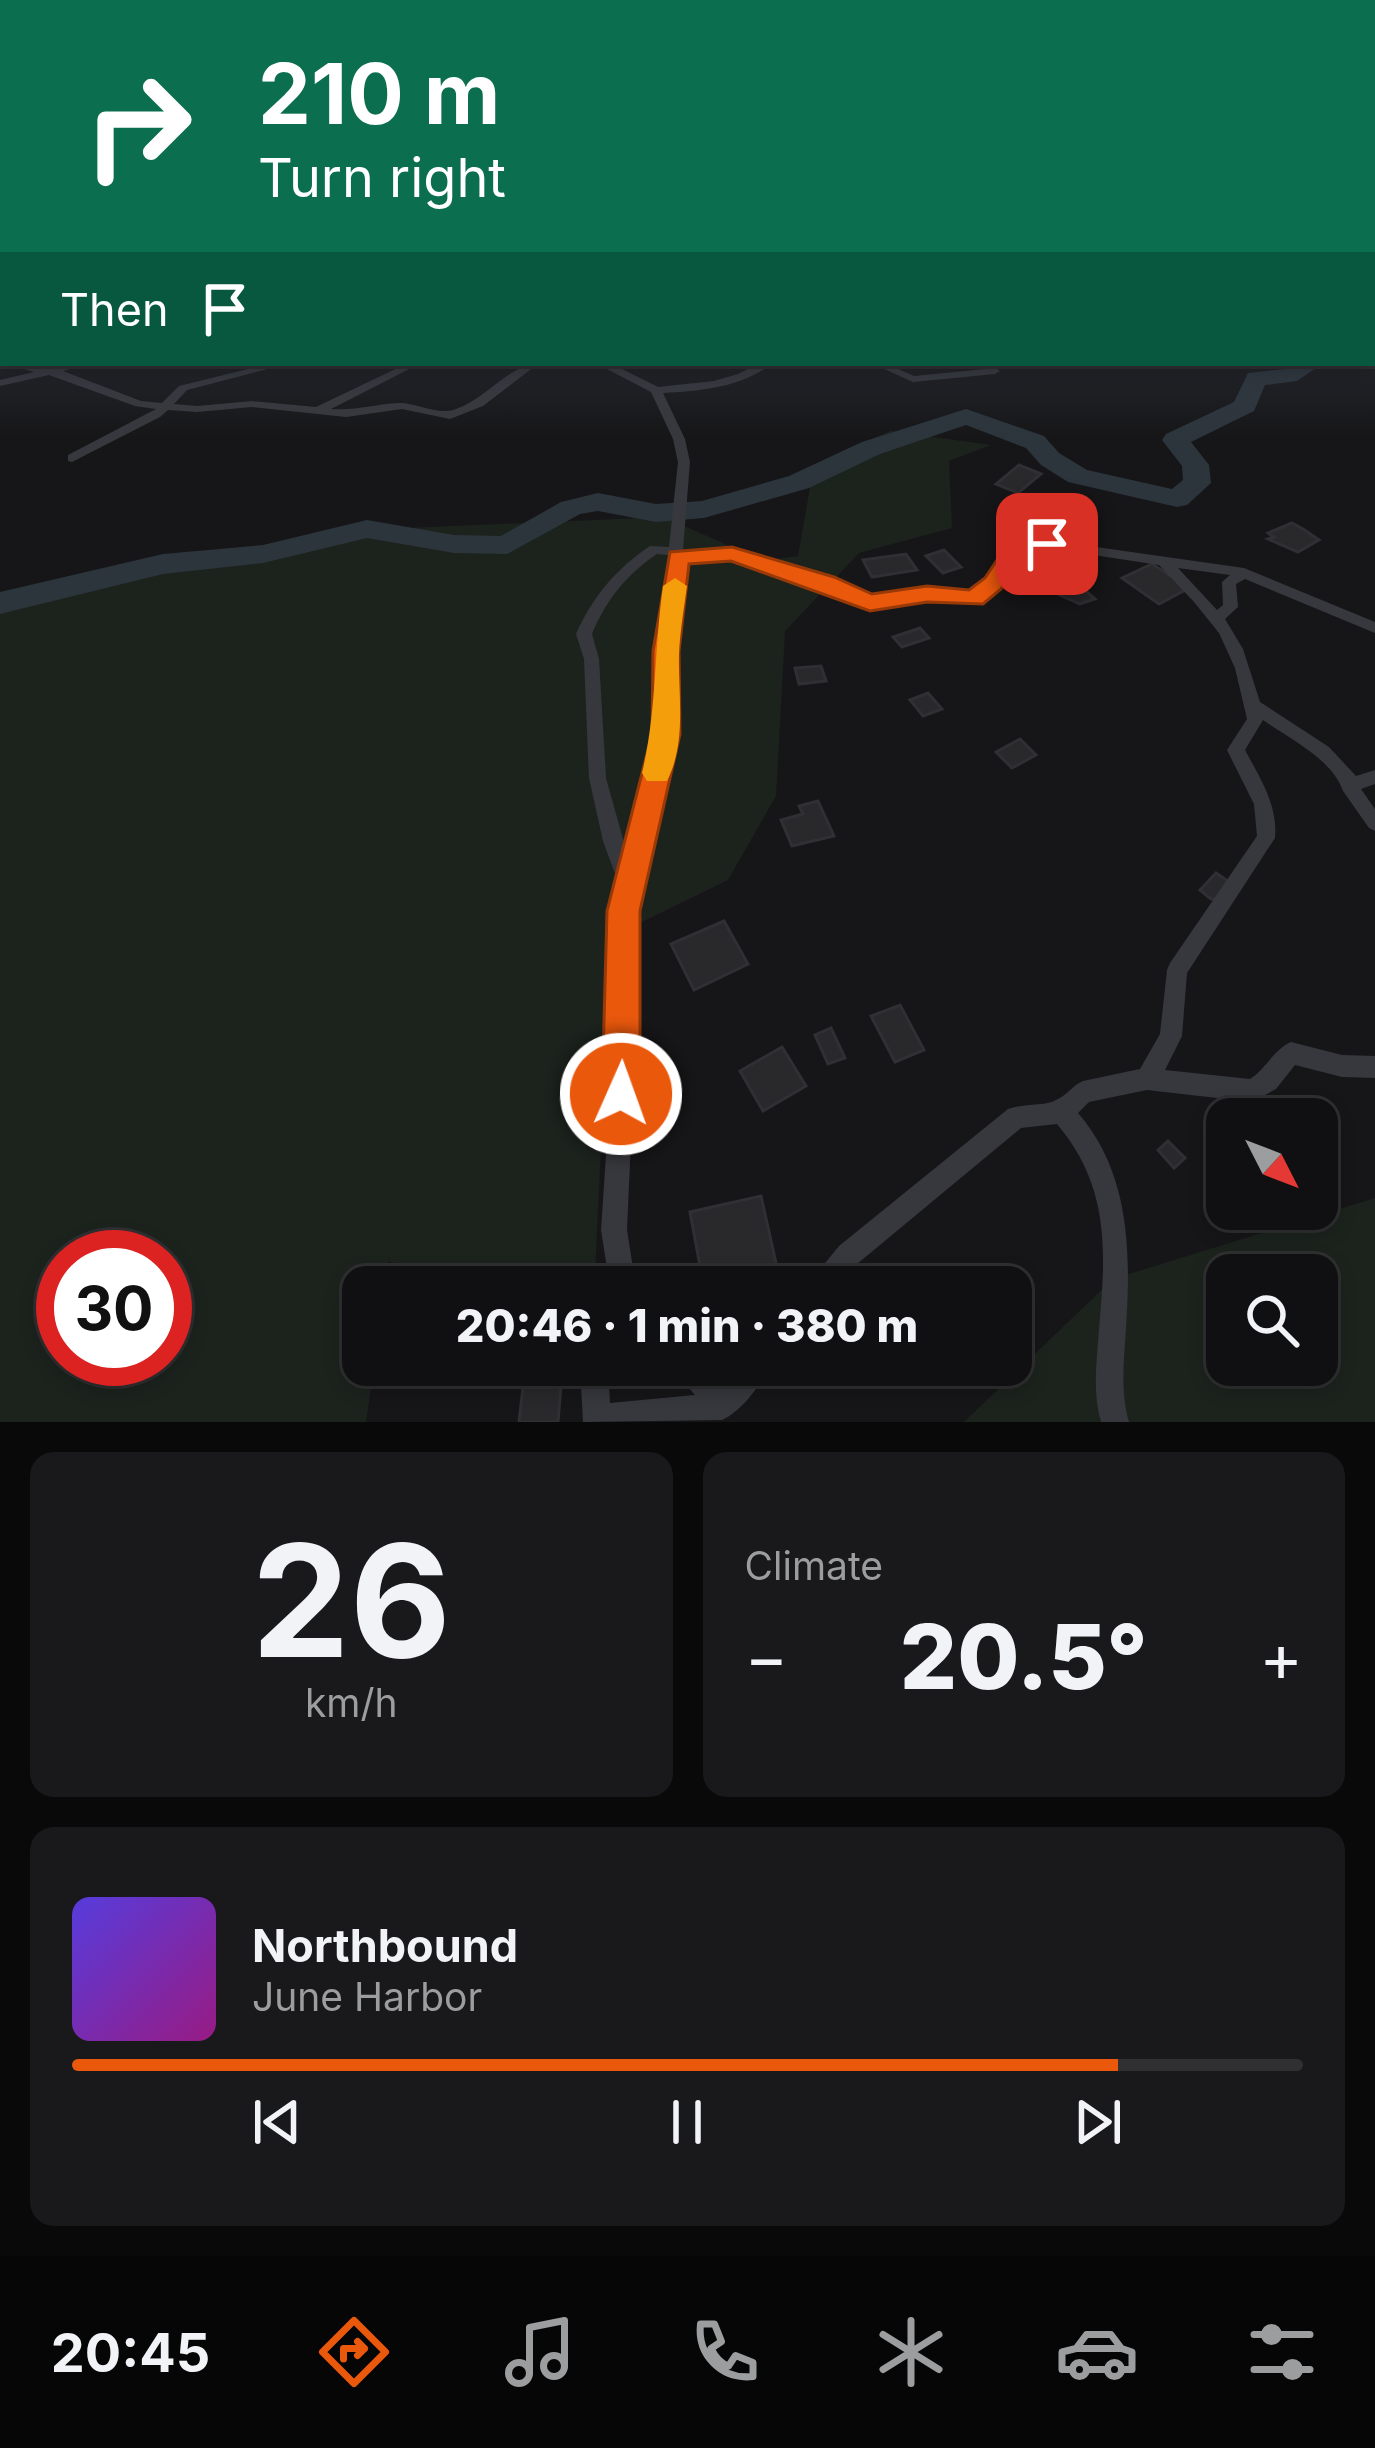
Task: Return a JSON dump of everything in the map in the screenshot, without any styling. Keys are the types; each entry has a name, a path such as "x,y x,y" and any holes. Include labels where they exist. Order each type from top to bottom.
{"street":[{"path":"0,383 50,366 101,392 164,406 197,409 252,404 315,413 361,413 402,406 459,414 530,366"},
{"path":"72,458 124,435 193,384 272,366"},
{"path":"315,413 410,366"},
{"path":"609,366 656,390 724,383 761,366"},
{"path":"883,366 913,379 995,371"},
{"path":"620,1266 614,1230 624,1049 624,911 666,734 666,651 679,555 677,512 684,462 679,439 656,390"},
{"path":"630,887 612,845 601,795 590,683 593,649 584,634 608,587 655,549 679,555 732,554 826,583 870,603 927,594 974,598 993,583 1011,556 1047,544 1244,573 1375,628"},
{"path":"1147,1079 1171,1036 1178,970 1266,838 1268,812 1236,750 1255,719 1235,644 1219,616 1163,561"},
{"path":"1219,616 1231,607 1229,582 1244,573"},
{"path":"1252,704 1323,752 1351,783 1351,792 1375,823"},
{"path":"1351,783 1375,777"},
{"path":"839,1266 997,1129 1016,1117 1062,1112 1083,1091 1147,1079 1252,1091 1268,1082 1291,1053 1342,1066 1375,1067"},
{"path":"1062,1112 1085,1133 1098,1154 1110,1198 1114,1232 1108,1398 1114,1422"},
{"path":"595,1386 597,1420 722,1406 739,1386"},
{"path":"705,1386 722,1406"}],"shaded area":[{"path":"890,431 991,445 949,461 952,528 859,553 785,631 776,796 728,880 611,937 595,1266 404,1266 388,1261 387,1266 342,1266 342,1386 371,1386 366,1422 0,1422 0,605 336,531 664,517 763,561 798,556 814,465"},
{"path":"1375,1198 1375,1422 964,1422 1002,1386 1032,1386 1032,1357 1113,1279 1271,1230 1338,1230 1338,1209"}],"building":[{"path":"1019,465 1041,474 1018,493 996,484"},
{"path":"1292,523 1319,540 1298,552 1268,539 1274,537 1268,533"},
{"path":"944,550 961,567 943,573 926,556"},
{"path":"906,554 917,570 872,577 863,560"},
{"path":"1152,564 1189,588 1159,604 1122,578"},
{"path":"1029,567 1045,581 1018,591 1002,576"},
{"path":"1079,585 1095,599 1080,604 1055,593"},
{"path":"920,628 929,638 902,647 893,637"},
{"path":"821,666 826,681 799,684 795,668"},
{"path":"928,693 942,709 923,716 910,700"},
{"path":"1020,739 1036,755 1012,768 996,752"},
{"path":"818,801 834,836 792,846 781,820 803,814 799,806"},
{"path":"1216,873 1232,884 1218,899 1211,899 1200,890"},
{"path":"724,921 748,964 694,990 671,944"},
{"path":"900,1005 924,1050 895,1062 871,1016"},
{"path":"831,1028 845,1058 828,1064 815,1035"},
{"path":"782,1047 806,1086 763,1111 740,1071"},
{"path":"1168,1141 1185,1158 1174,1168 1158,1150"},
{"path":"761,1196 777,1266 700,1266 690,1212"},
{"path":"561,1386 558,1422 519,1422 523,1387"}],"waterway":[{"path":"0,603 163,564 263,554 367,529 454,544 507,545 571,508 598,502 656,513 704,509 799,482 871,448 966,417 1035,442 1050,459 1078,476 1177,499 1197,483 1195,465 1175,440 1245,406 1256,378 1289,376 1302,366"}],"slow traffic":[{"path":"657,773 666,734 666,651 675,586"}],"route":[{"path":"621,1094 624,911 666,734 666,651 679,557 732,554 826,583 870,603 927,594 974,598 993,583 1000,566 1011,556 1047,544"}]}
